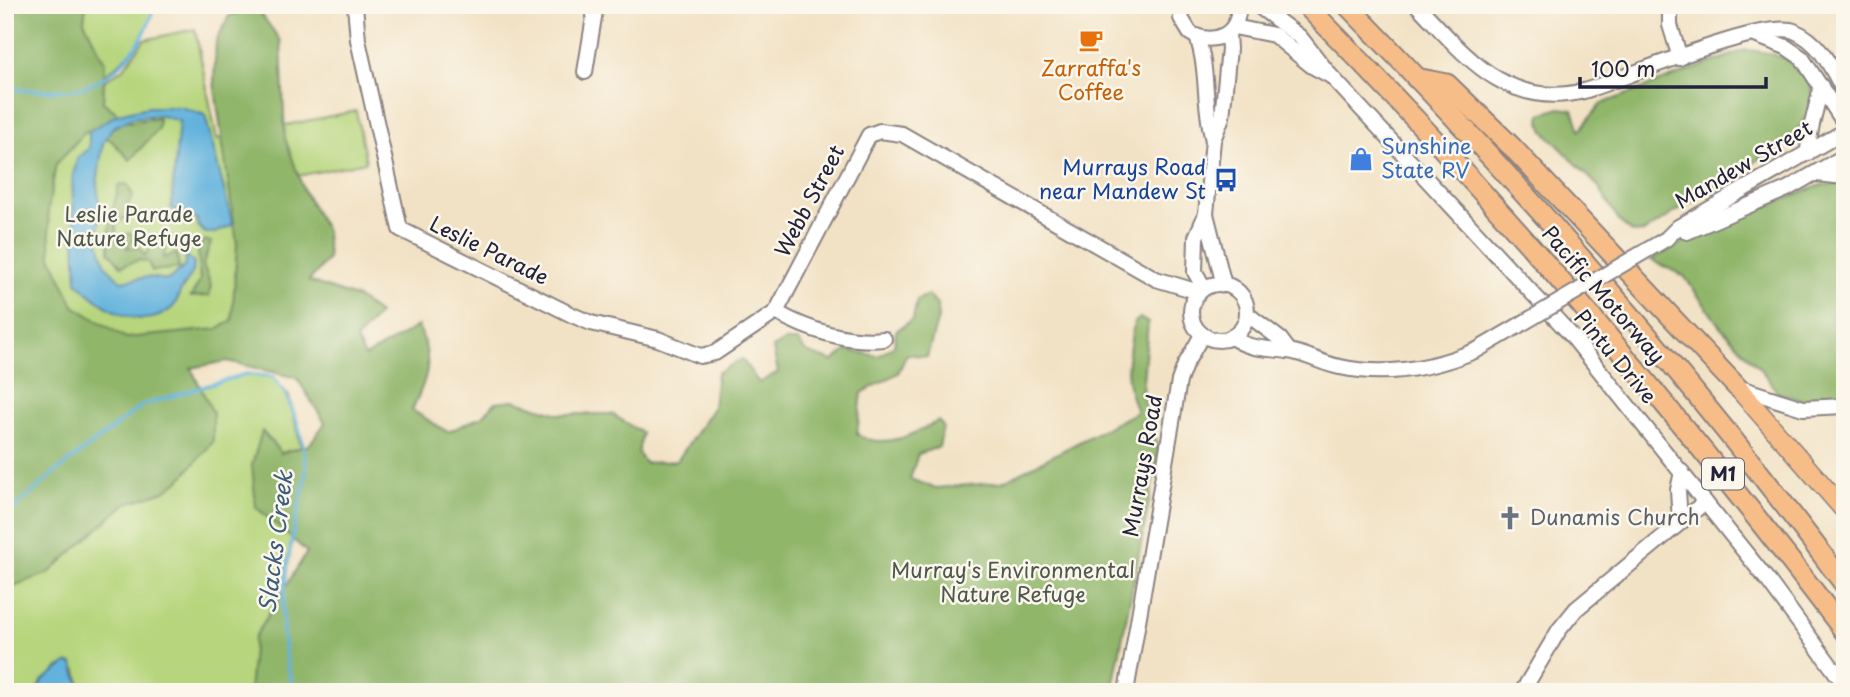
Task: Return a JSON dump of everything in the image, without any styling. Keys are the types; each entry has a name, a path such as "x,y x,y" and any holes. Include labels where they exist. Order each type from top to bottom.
{"highway":[{"name":"Pacific Motorway","path":"1306,5 1429,133 1596,321 1715,464 1845,632"},
{"name":"Pacific Motorway","path":"1346,5 1502,170 1642,330 1738,447 1845,585"},
{"path":"1416,78 1447,84 1512,146 1573,208 1737,387"}],"main road":[{"path":"1737,387 1845,510"}],"street":[{"name":"Leslie Parade","path":"355,5 358,40 400,229 581,319 658,338"},
{"path":"585,72 596,5"},
{"path":"1202,290 1195,272 1196,237 1206,214 1213,140 1222,117 1231,30 1238,5"},
{"name":"Pintu Drive","path":"1257,5 1300,37 1330,75 1572,336 1769,582 1845,685"},
{"path":"1417,5 1481,70 1500,82 1530,92 1577,93 1781,28 1804,36 1820,51 1844,91"},
{"path":"1670,5 1670,25 1681,58"},
{"path":"1179,7 1184,26 1197,37 1206,68 1206,115 1213,140"},
{"name":"Pintu Drive","path":"1197,37 1213,40 1231,30 1274,35 1312,66 1330,75"},
{"path":"1755,35 1797,53 1845,124"},
{"path":"1808,153 1808,138 1816,117 1821,86"},
{"name":"Webb Street","path":"658,338 700,356 715,353 776,312 869,135 880,131 902,134 1156,279 1202,290"},
{"name":"Mandew Street","path":"1666,239 1678,228 1845,131"},
{"name":"Mandew Street","path":"1232,337 1241,344 1272,351 1289,351 1338,367 1388,371 1428,366 1477,350 1666,239 1775,195 1845,156"},
{"path":"1816,174 1845,177"},
{"path":"1206,214 1224,285 1243,299 1247,314 1239,331 1232,337 1216,340 1202,335 1191,319 1191,309 1202,290 1224,285"},
{"path":"776,312 795,323 856,340 884,338"},
{"name":"Mandew Street","path":"1247,314 1280,339 1289,351"},
{"name":"Murrays Road","path":"1126,692 1180,381 1185,365 1202,335"},
{"path":"1737,387 1803,408 1827,410 1845,406"},
{"path":"1845,464 1845,479"},
{"path":"1680,522 1678,490 1682,472"},
{"path":"1522,692 1559,630 1576,609 1705,502"}],"green space":[{"path":"5,5 154,5 145,32 129,54 86,87"},
{"name":"Murray's Environmental Nature Refuge","path":"5,5 86,5 84,21 105,63 103,102 129,122 159,118 158,129 130,160 111,140 86,131 56,164 48,210 51,257 74,306 126,338 217,329 232,321 237,244 214,82 216,41 229,16 255,6 281,41 285,138 304,191 326,231 328,259 309,281 358,298 379,314 356,340 365,357 418,326 426,349 427,368 412,410 448,432 483,416 496,402 514,400 559,414 612,414 642,433 638,453 645,463 677,461 713,408 717,373 742,359 759,383 778,372 773,348 784,341 798,341 806,352 833,361 847,350 878,356 894,346 896,331 913,319 917,300 928,295 937,305 938,318 927,357 907,354 898,373 862,393 857,434 867,439 888,441 909,435 938,421 943,426 939,447 918,454 910,479 936,488 1002,482 1137,412 1129,388 1127,368 1134,323 1140,318 1148,323 1142,393 1159,451 1112,692 249,692 254,638 307,552 256,507 252,465 262,431 281,453 309,445 325,423 297,378 227,361 191,368 213,413 213,442 181,479 165,491 125,504 49,573 5,589"},
{"name":"Leslie Parade Nature Refuge","path":"195,29 217,139 356,111 366,162 283,179 278,366 215,349 79,422 5,105 93,88 124,68 144,40"},
{"path":"1745,50 1784,58 1807,77 1811,90 1810,105 1803,122 1789,140 1644,232 1633,233 1619,221 1598,186 1544,131 1540,122 1541,114 1560,108 1573,110 1580,130 1601,104"},
{"path":"127,184 133,196 127,205 136,210 116,224 116,240 130,233 134,238 127,248 139,247 145,256 156,237 167,246 163,258 177,253 179,268 152,271 148,262 139,260 121,266 109,251 110,220 119,185"},
{"path":"1821,185 1845,185 1845,396 1826,400 1802,400 1778,393 1762,371 1719,325 1684,276 1651,260 1709,228"},
{"path":"205,240 211,242 203,264 211,285 209,296 191,297 200,281 198,248"},
{"path":"246,374 273,377 289,396 306,468 287,566 283,618 296,692 82,692 77,670 59,667 35,692 5,692 5,517 181,394"}],"water":[{"path":"148,107 181,107 205,115 233,225 215,233 205,233 198,226 197,219 171,208 179,121 158,115 132,118 112,128 103,143 97,185 101,214 97,237 106,266 121,281 148,277 168,280 185,266 185,254 194,263 191,275 174,305 161,315 148,319 135,318 109,308 77,282 72,178 78,157 89,149 89,131 118,114"},
{"path":"67,663 73,664 82,692 35,692 43,680"}],"waterway":[{"name":"Slacks Creek","path":"5,89 69,90 99,80 121,64 139,42 151,18 154,5"},
{"name":"Slacks Creek","path":"5,517 53,474 143,405 246,374 273,377 296,419 306,466 288,562 283,606 285,650 296,692"},
{"name":"Slacks Creek","path":"766,692 770,689 810,692"}],"place":[{"name":"Zarraffa's Coffee","path":"1091,40"},
{"name":"Sunshine State RV","path":"1361,159"},
{"name":"Murrays Road near Mandew St","path":"1226,180"},
{"name":"Dunamis Church","path":"1510,518"}]}
